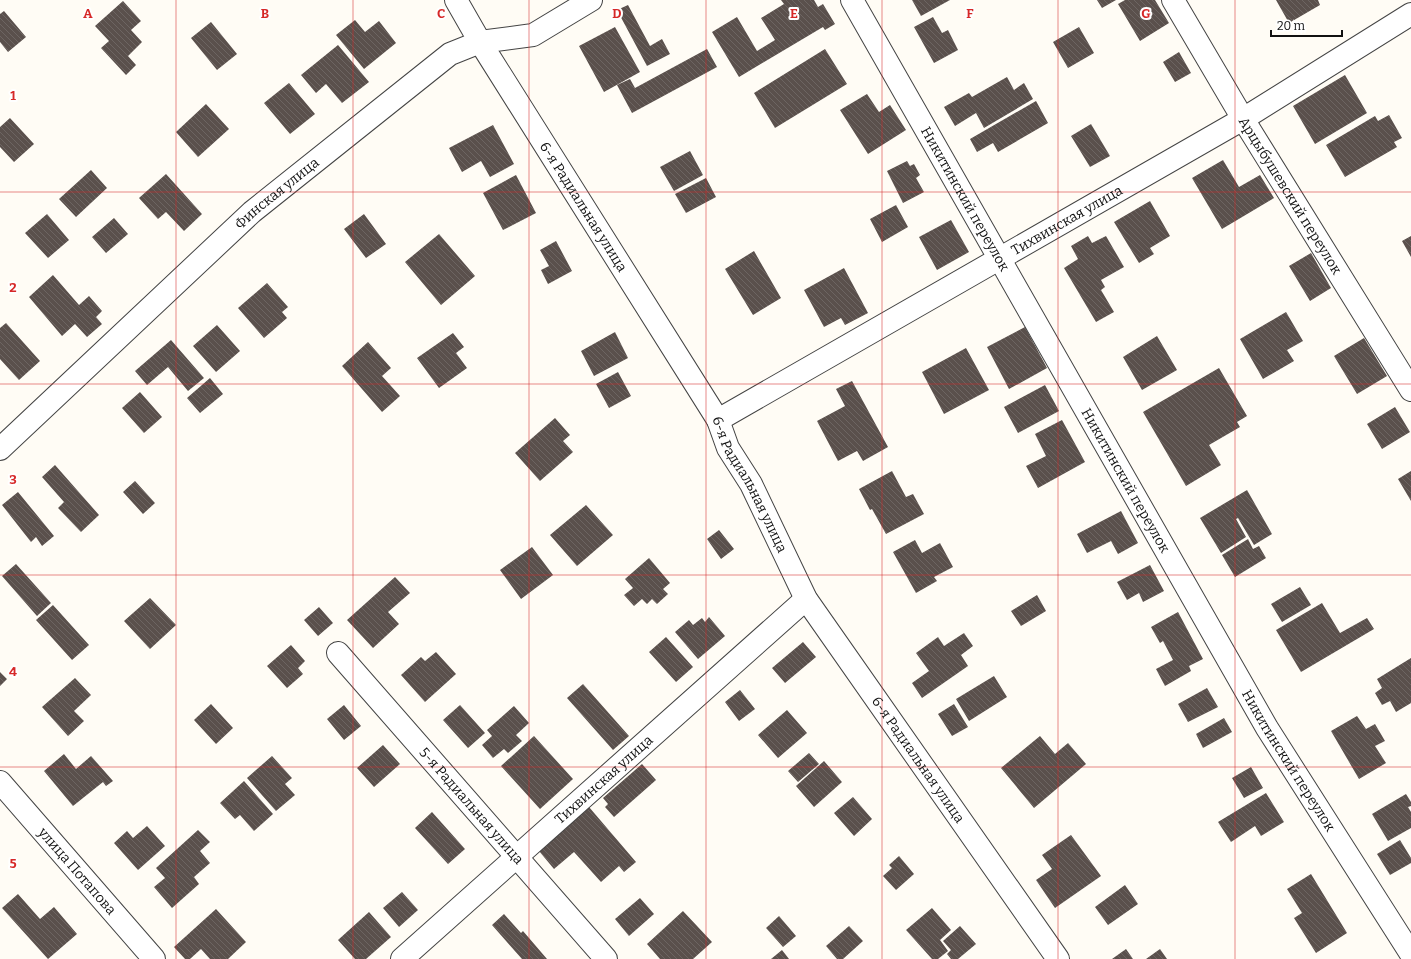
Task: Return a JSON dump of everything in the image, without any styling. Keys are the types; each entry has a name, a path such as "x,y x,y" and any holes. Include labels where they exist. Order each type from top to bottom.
{"street":[{"name":"6-я Радиальная улица","path":"456,0 480,42 718,420 728,448 751,484 806,599 1058,959"},
{"name":"Финская улица","path":"0,449 252,212 450,54 480,42 533,35 591,0"},
{"name":"Никитинский переулок","path":"852,0 998,259 1267,728 1411,954"},
{"name":"Арцыбушевский переулок","path":"1173,0 1243,119 1411,390"},
{"name":"Тихвинская улица","path":"718,420 1243,119 1411,14"},
{"name":"Тихвинская улица","path":"402,959 806,599"},
{"name":"5-я Радиальная улица","path":"338,653 515,857 606,959"},
{"name":"улица Потапова","path":"0,782 154,959"}],"building":[{"path":"781,0 814,0 818,7 823,4 835,24 825,30 823,27 739,77 712,32 737,17 757,51 775,40 761,18 784,4"},
{"path":"912,0 950,0 921,16"},
{"path":"1097,0 1116,0 1102,8"},
{"path":"1125,0 1155,0 1169,23 1140,41 1118,4"},
{"path":"1276,0 1318,0 1320,5 1289,23"},
{"path":"123,1 141,21 131,30 142,42 128,56 136,65 126,75 101,48 109,41 95,26"},
{"path":"628,5 650,46 662,39 670,54 647,66 617,10"},
{"path":"4,11 26,37 8,52 0,42 0,14"},
{"path":"933,17 942,33 948,30 958,50 934,63 914,27"},
{"path":"355,20 365,32 379,21 396,43 364,69 336,35"},
{"path":"211,22 237,54 217,70 191,38"},
{"path":"615,27 640,72 604,92 579,46"},
{"path":"1079,27 1094,53 1068,68 1053,42"},
{"path":"338,45 369,82 342,103 326,84 316,93 301,75"},
{"path":"707,49 717,67 632,113 617,85 630,79 635,88"},
{"path":"825,49 847,84 775,128 754,93"},
{"path":"1179,52 1191,73 1175,82 1163,62"},
{"path":"1345,75 1367,113 1315,144 1293,106"},
{"path":"1007,77 1014,90 1024,83 1033,99 984,128 976,113 955,126 944,107 969,93 972,97"},
{"path":"289,83 315,114 290,134 264,103"},
{"path":"867,94 879,112 890,105 906,130 868,154 840,110"},
{"path":"1036,101 1048,123 998,152 993,143 977,152 970,139"},
{"path":"206,104 229,129 198,157 176,132"},
{"path":"1389,115 1402,138 1394,142 1397,147 1345,177 1326,145 1375,116 1378,121"},
{"path":"10,118 34,144 14,162 0,147 0,127"},
{"path":"1091,124 1110,156 1090,167 1071,136"},
{"path":"493,125 514,164 490,177 481,161 462,172 449,148"},
{"path":"690,151 703,175 674,191 660,167"},
{"path":"1223,160 1239,187 1260,175 1274,198 1222,229 1192,178"},
{"path":"907,161 910,166 914,164 920,175 916,178 924,192 903,203 887,171"},
{"path":"91,170 107,188 76,217 59,199"},
{"path":"166,174 202,214 184,231 166,212 158,219 139,198"},
{"path":"516,175 536,213 503,230 483,193"},
{"path":"706,178 716,197 686,213 675,194"},
{"path":"1150,201 1170,236 1150,248 1154,254 1139,263 1114,222"},
{"path":"896,205 908,227 882,242 870,219"},
{"path":"47,214 69,240 48,258 25,233"},
{"path":"364,214 386,244 366,258 344,229"},
{"path":"114,218 128,234 106,253 92,237"},
{"path":"951,220 969,252 937,270 919,237"},
{"path":"439,234 475,276 441,305 405,262"},
{"path":"1088,236 1092,243 1106,236 1124,267 1101,280 1105,287 1101,290 1114,312 1096,322 1064,268 1078,259 1071,246"},
{"path":"1411,236 1411,257 1402,241"},
{"path":"556,241 572,271 548,284 541,270 549,266 540,250"},
{"path":"754,251 781,298 753,315 725,269"},
{"path":"1311,253 1331,288 1310,301 1289,266"},
{"path":"844,268 868,313 845,325 841,318 824,327 804,290"},
{"path":"53,275 79,305 89,296 102,311 96,317 102,324 87,337 75,324 62,336 29,297"},
{"path":"267,283 288,307 282,312 287,318 264,338 238,308"},
{"path":"1286,312 1303,341 1287,350 1294,361 1263,379 1240,339"},
{"path":"6,323 40,361 19,380 0,359 0,328"},
{"path":"217,325 240,351 216,372 193,346"},
{"path":"1025,327 1047,368 1009,389 987,347"},
{"path":"615,332 628,358 594,376 581,351"},
{"path":"453,333 464,347 456,353 467,368 439,388 417,358"},
{"path":"1157,336 1177,370 1142,390 1123,357"},
{"path":"1364,338 1387,376 1357,394 1334,356"},
{"path":"171,340 204,378 188,391 168,367 147,385 135,371"},
{"path":"368,342 391,368 382,376 400,396 382,412 342,366"},
{"path":"966,348 989,390 944,414 922,372"},
{"path":"1219,368 1247,416 1237,422 1240,427 1209,445 1221,465 1186,486 1143,412"},
{"path":"618,372 631,396 609,408 596,384"},
{"path":"210,378 223,394 200,413 187,398"},
{"path":"852,381 888,447 863,461 857,451 838,461 817,421 845,406 836,389"},
{"path":"1045,385 1059,411 1018,433 1004,407"},
{"path":"140,392 162,417 144,433 122,408"},
{"path":"1395,407 1410,432 1382,449 1367,424"},
{"path":"555,418 570,435 563,441 573,452 540,481 515,453"},
{"path":"1062,420 1085,462 1038,488 1026,466 1046,456 1035,434"},
{"path":"55,465 99,515 81,532 58,508 64,502 42,477"},
{"path":"892,471 906,497 913,494 924,514 886,534 872,509 870,510 859,489"},
{"path":"1411,471 1411,501 1398,479"},
{"path":"135,481 155,503 143,514 123,492"},
{"path":"1247,490 1272,534 1254,545 1238,518 1236,519 1246,537 1221,553 1200,518"},
{"path":"18,492 54,536 42,546 36,537 31,542 2,505"},
{"path":"586,505 613,535 577,566 550,535"},
{"path":"1121,511 1138,543 1118,554 1111,541 1087,553 1077,534"},
{"path":"719,530 734,549 721,559 707,539"},
{"path":"1248,539 1253,549 1259,546 1266,558 1235,577 1222,555"},
{"path":"915,540 922,553 940,543 953,567 934,577 937,581 916,593 893,552"},
{"path":"532,547 553,575 521,599 500,570"},
{"path":"649,558 670,583 663,589 668,594 657,604 652,599 647,604 642,599 634,606 624,595 633,588 625,579"},
{"path":"16,564 51,603 37,616 2,576"},
{"path":"1150,565 1164,591 1143,602 1139,593 1127,600 1117,582"},
{"path":"395,577 410,593 388,612 399,624 373,648 347,620"},
{"path":"1300,587 1311,605 1282,622 1271,604"},
{"path":"1037,595 1046,611 1021,626 1011,611"},
{"path":"150,598 176,625 150,649 124,621"},
{"path":"1322,603 1340,633 1367,618 1374,629 1301,672 1276,630"},
{"path":"53,605 89,645 72,660 36,620"},
{"path":"319,607 333,623 318,636 304,620"},
{"path":"1178,612 1203,659 1189,666 1191,671 1165,686 1156,669 1173,660 1163,641 1160,643 1151,627"},
{"path":"709,617 725,636 698,659 675,632 689,620 693,625 702,618 705,622"},
{"path":"964,633 973,646 961,655 968,666 922,698 912,683 929,671 916,653 938,637 944,646"},
{"path":"666,637 693,667 676,682 649,652"},
{"path":"803,642 816,657 785,683 772,668"},
{"path":"291,645 305,661 298,668 303,674 287,688 267,666"},
{"path":"436,652 456,674 425,702 401,675 421,657 425,661"},
{"path":"1411,658 1411,703 1396,712 1390,701 1382,705 1375,693 1382,688 1377,679"},
{"path":"0,672 7,679 0,686"},
{"path":"994,676 1007,697 969,721 956,699"},
{"path":"75,678 91,695 74,711 84,721 68,736 42,707"},
{"path":"583,684 629,736 613,750 567,698"},
{"path":"1207,688 1218,707 1188,722 1178,704"},
{"path":"740,690 755,709 739,721 725,702"},
{"path":"211,704 233,728 216,744 194,720"},
{"path":"954,704 968,727 952,736 938,714"},
{"path":"344,705 361,726 344,740 327,719"},
{"path":"460,705 485,733 468,748 443,720"},
{"path":"514,706 529,723 516,735 522,741 508,753 504,749 493,758 482,745 492,736 487,730"},
{"path":"787,710 807,733 778,758 758,735"},
{"path":"1357,716 1366,729 1375,724 1385,741 1375,746 1386,763 1359,779 1331,731"},
{"path":"1224,718 1232,732 1203,748 1196,734"},
{"path":"534,736 573,779 540,809 501,766"},
{"path":"1040,736 1055,754 1068,743 1086,764 1034,808 1001,768"},
{"path":"383,745 400,764 374,787 357,768"},
{"path":"809,753 819,764 798,782 788,771"},
{"path":"64,754 76,769 91,756 113,781 106,786 103,782 73,806 44,771"},
{"path":"272,756 292,778 285,784 295,795 276,811 247,778"},
{"path":"824,761 842,782 814,807 796,786"},
{"path":"642,764 656,780 614,817 605,807 608,804 603,798"},
{"path":"1251,767 1263,788 1244,798 1232,778"},
{"path":"244,781 273,814 254,831 240,815 235,819 220,803"},
{"path":"1266,793 1284,822 1261,836 1255,826 1231,842 1218,822"},
{"path":"1406,794 1411,802 1411,806 1408,807 1411,812 1411,828 1388,841 1372,814"},
{"path":"853,797 872,819 854,836 834,813"},
{"path":"589,807 636,862 624,872 619,866 601,882 574,852 554,869 539,851"},
{"path":"432,812 465,849 448,864 415,828"},
{"path":"147,826 165,846 138,870 114,843 127,831 133,838"},
{"path":"198,830 210,842 200,851 210,863 194,877 199,884 172,908 154,887 165,878 156,868"},
{"path":"1071,835 1101,876 1055,908 1036,880 1052,869 1042,855"},
{"path":"1400,840 1411,858 1411,863 1390,875 1377,854"},
{"path":"899,856 914,874 896,890 883,876 892,868 889,865"},
{"path":"1311,874 1347,933 1316,953 1294,918 1302,913 1287,889"},
{"path":"1125,885 1138,904 1108,925 1095,907"},
{"path":"402,892 418,910 399,927 383,908"},
{"path":"18,894 40,919 54,907 77,934 48,959 2,908"},
{"path":"640,898 654,914 629,936 615,919"},
{"path":"932,908 951,930 940,940 948,951 938,959 932,959 906,930"},
{"path":"216,909 246,942 228,959 210,959 201,949 190,959 185,959 174,947"},
{"path":"683,911 712,942 693,959 660,959 647,944"},
{"path":"369,912 391,937 366,959 355,959 338,940"},
{"path":"504,914 521,933 523,931 547,959 522,959 492,925"},
{"path":"779,916 796,936 783,947 766,928"},
{"path":"849,926 863,941 843,959 837,959 826,946"},
{"path":"960,926 976,944 958,959 951,959 947,954 951,950 943,941"},
{"path":"1126,949 1133,959 1112,959"},
{"path":"1160,949 1167,959 1146,959"},
{"path":"782,950 789,959 771,959"}]}
